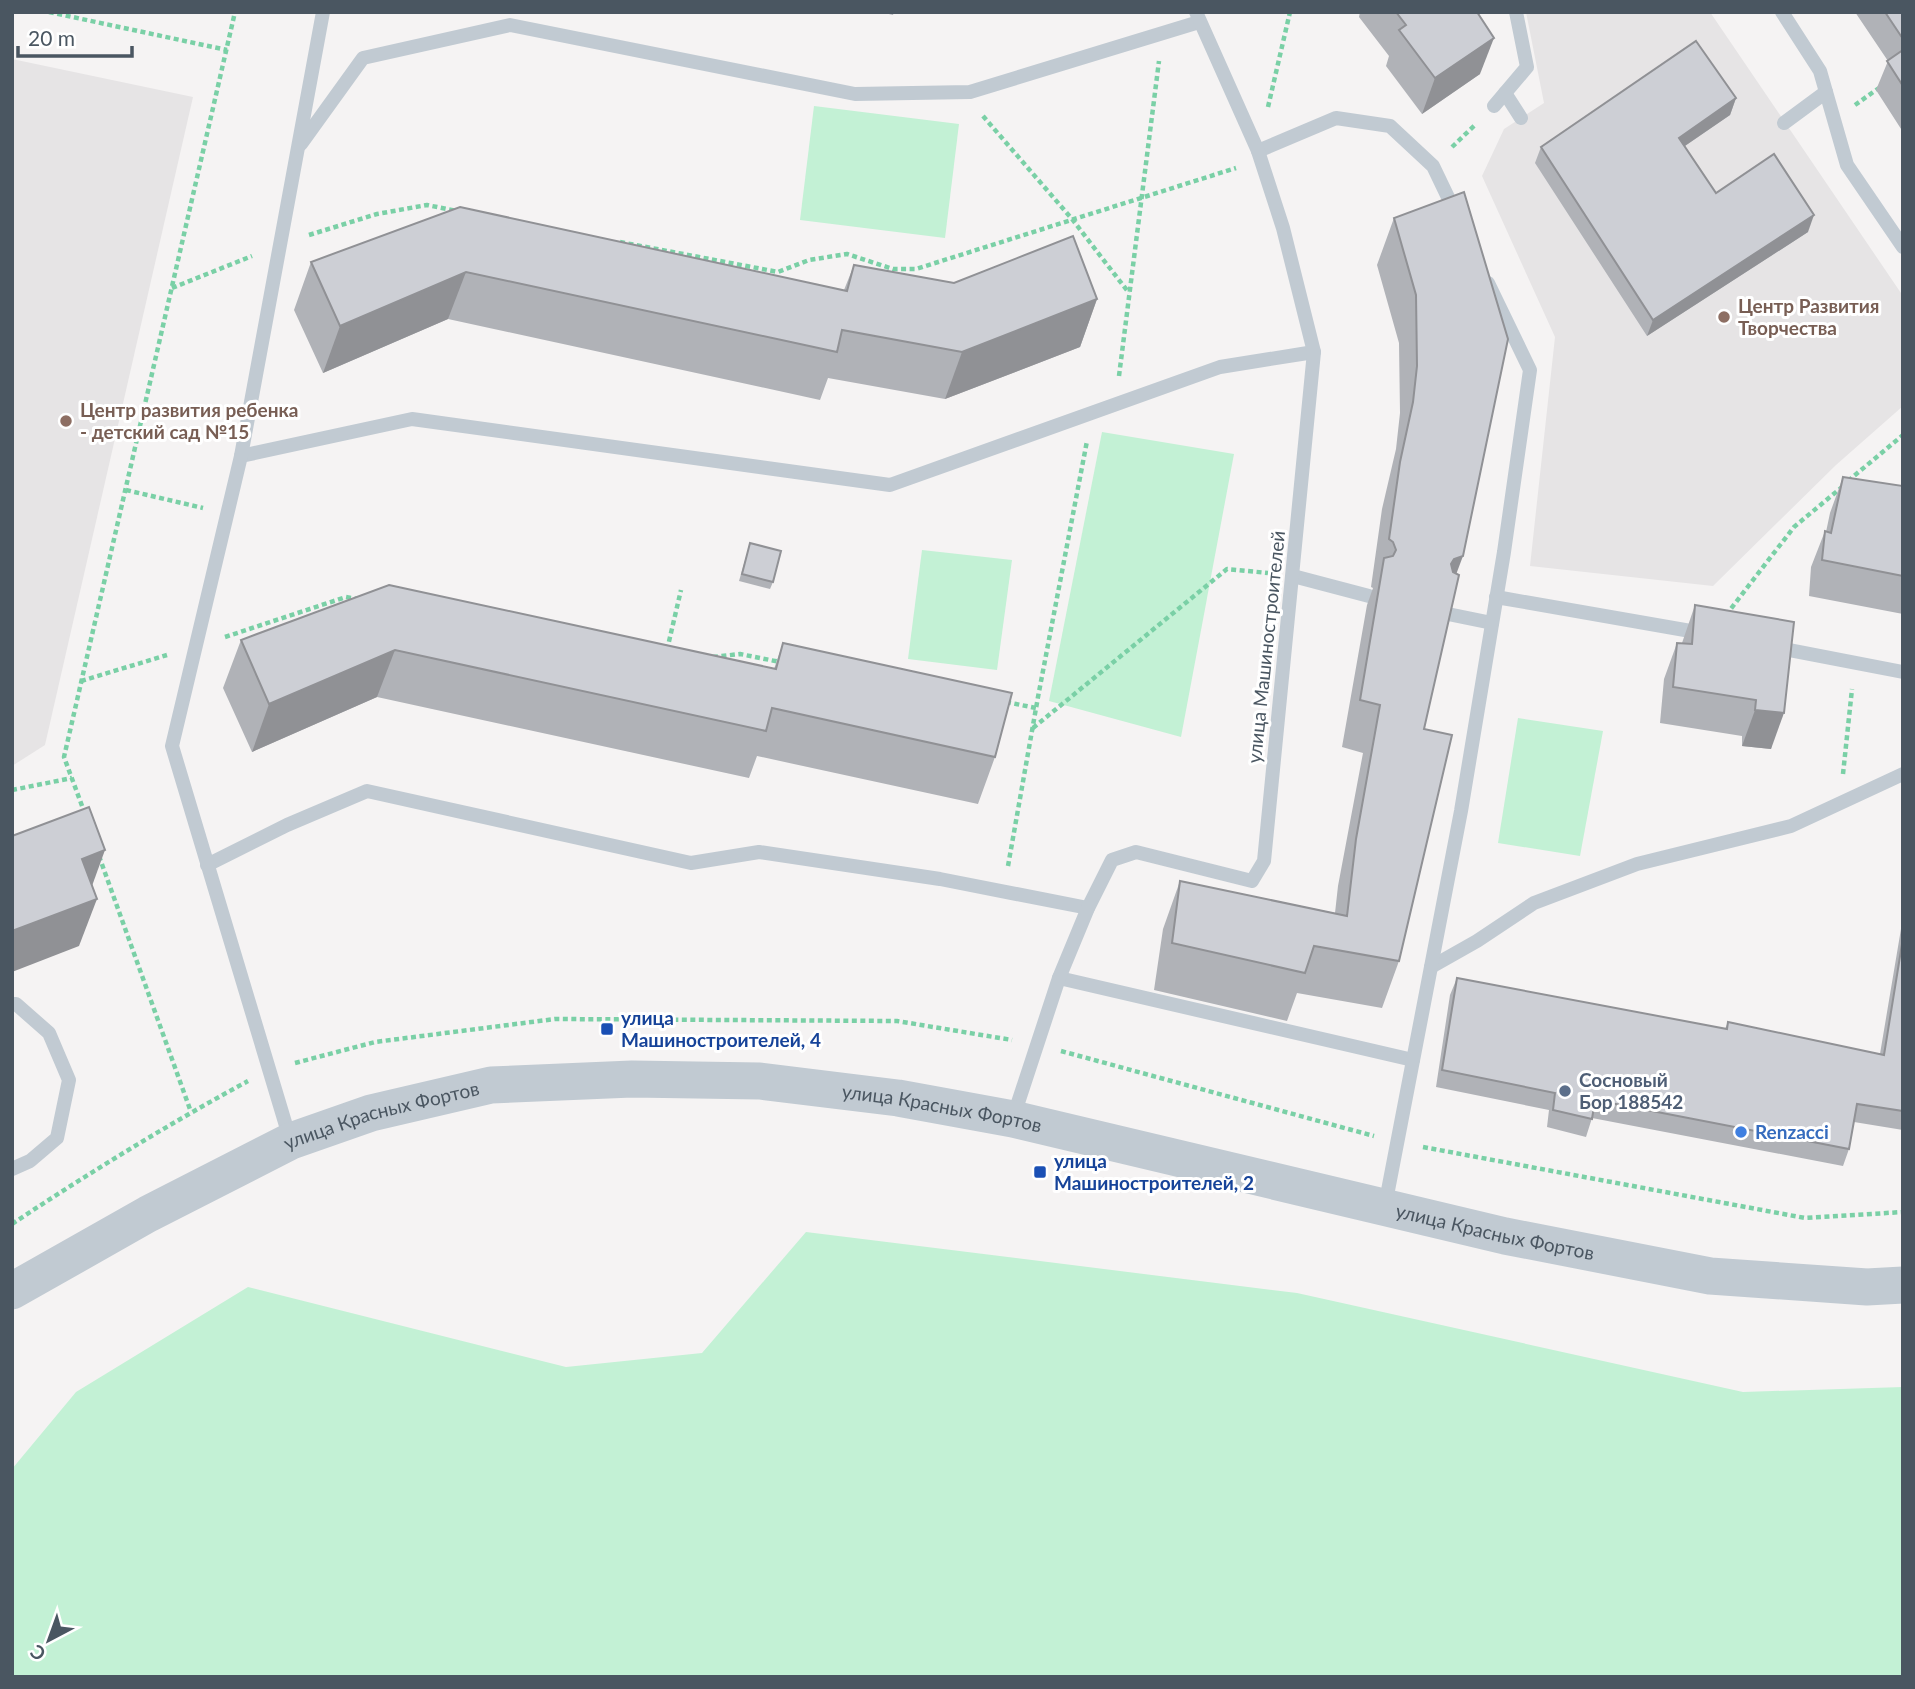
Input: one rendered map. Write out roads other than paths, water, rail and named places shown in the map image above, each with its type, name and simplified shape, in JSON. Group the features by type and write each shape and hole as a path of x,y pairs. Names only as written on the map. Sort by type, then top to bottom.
{"street":[{"name":"улица Красных Фортов","path":"12,1291 148,1214 291,1141 370,1113 491,1085 632,1079 760,1081 898,1098 1013,1119 1505,1236 1710,1276 1867,1287 1903,1285"}],"lane":[{"path":"291,1141 172,746 241,456 323,12"},
{"path":"1494,106 1527,67 1516,12"},
{"path":"1782,12 1820,71 1847,165 1903,247"},
{"path":"299,148 363,58 510,25 855,94 970,92 1198,17"},
{"name":"улица Машиностроителей","path":"1013,1119 1059,978 1088,908 1112,860 1136,852 1252,881 1264,861 1314,352 1283,228 1260,155 1198,17"},
{"path":"1784,123 1826,92"},
{"path":"1505,93 1521,118"},
{"path":"1260,155 1336,118 1390,126 1433,166 1461,226"},
{"path":"1385,1209 1461,811 1530,370 1484,274"},
{"path":"241,456 412,419 890,485 1220,367 1314,352"},
{"path":"1293,576 1369,596"},
{"path":"1496,597 1710,635"},
{"path":"1443,613 1492,623"},
{"path":"1763,645 1903,672"},
{"path":"1431,967 1534,904 1637,864 1791,826 1903,774"},
{"path":"207,865 286,825 367,791 691,863 760,852 940,879 1088,908"},
{"path":"1059,978 1413,1060"},
{"path":"12,1004 16,1004 50,1033 69,1080 57,1138 30,1161 12,1169"}],"place":[{"name":"Центр Развития Творчества","path":"1724,317"},
{"name":"Центр развития ребенка - детский сад №15","path":"66,421"},
{"name":"улица Машиностроителей, 4","path":"607,1029"},
{"name":"Сосновый Бор 188542","path":"1565,1091"},
{"name":"Renzacci","path":"1741,1132"},
{"name":"улица Машиностроителей, 2","path":"1040,1172"}]}
